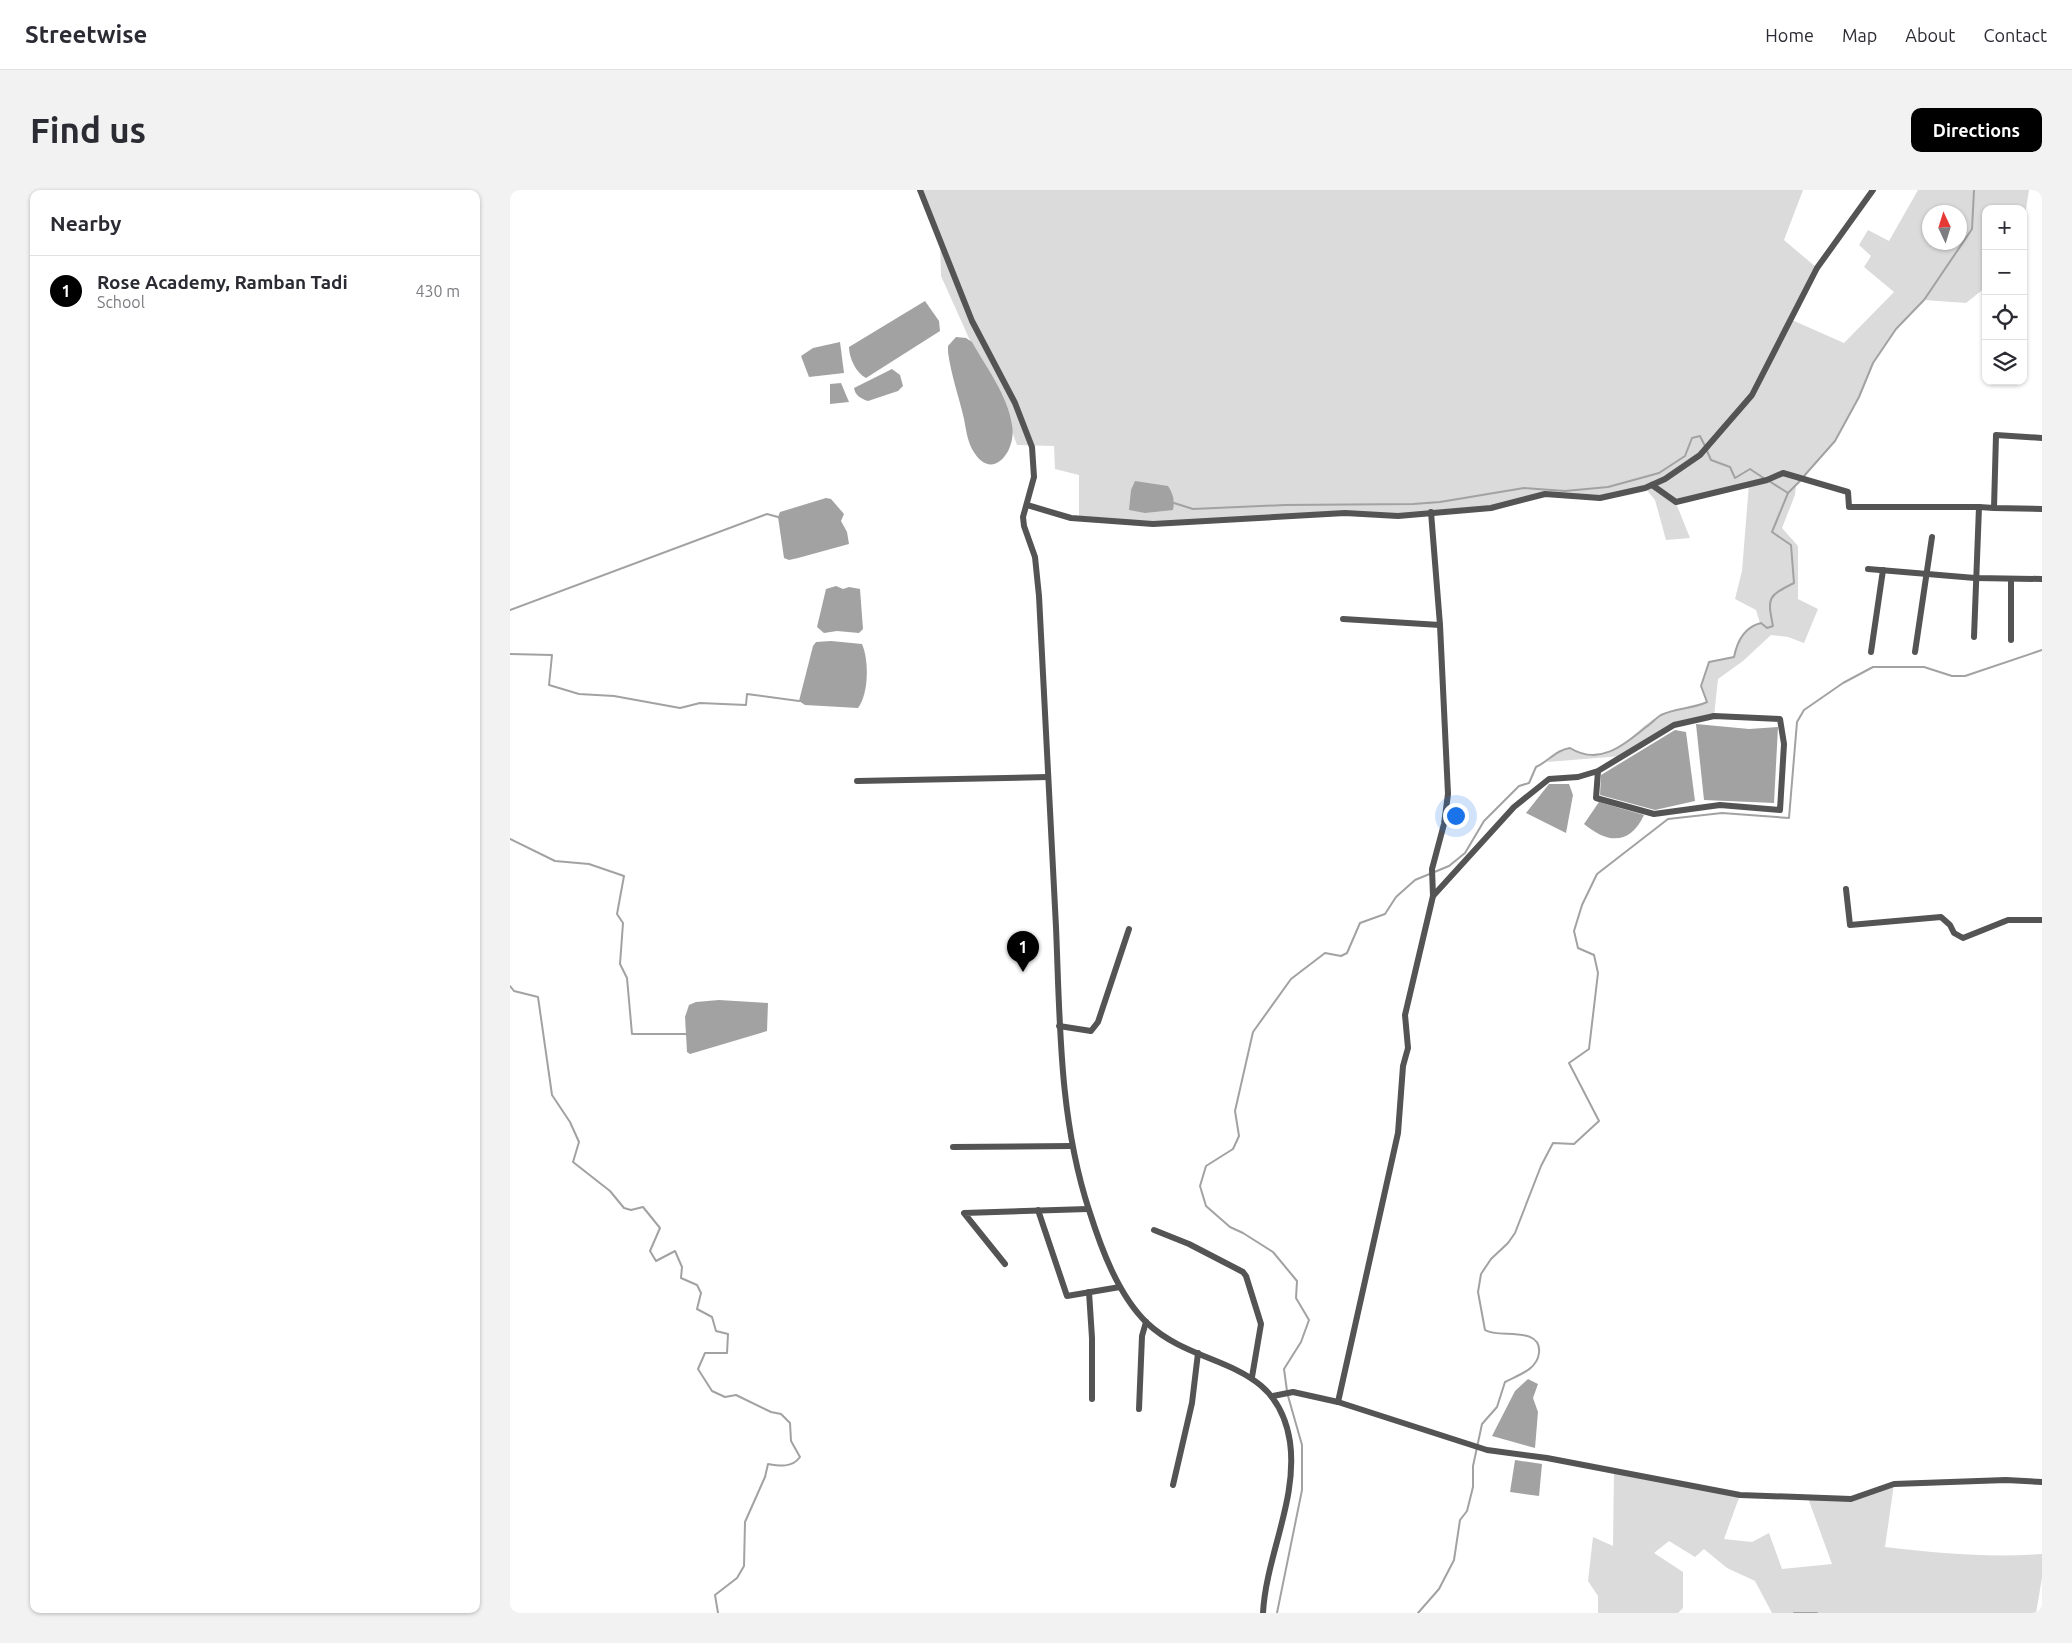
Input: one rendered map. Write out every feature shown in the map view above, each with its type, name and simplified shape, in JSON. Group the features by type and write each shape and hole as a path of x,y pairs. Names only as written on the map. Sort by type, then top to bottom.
{"street":[{"path":"920,190 972,321 1015,402 1028,435 1035,466 1023,517 1035,557 1039,596 1059,1026 1072,1146 1088,1209 1120,1287 1146,1322 1168,1340 1252,1377 1274,1396 1287,1428 1290,1445 1290,1474 1286,1510 1267,1580 1263,1613"},
{"path":"1027,505 1071,518 1154,524 1345,513 1398,516 1491,508 1545,494 1600,498 1624,494 1652,485 1665,479 1700,455 1752,395 1817,268 1873,190"},
{"path":"1994,508 1996,435 2042,438"},
{"path":"1652,485 1676,502 1767,480 1783,473 1848,492 1850,507 2042,509"},
{"path":"1974,637 1979,507"},
{"path":"1338,1402 1398,1133 1403,1066 1408,1048 1405,1015 1433,896 1432,869 1444,824 1448,794 1440,625 1431,512"},
{"path":"1915,652 1932,537"},
{"path":"1868,569 1975,578 2042,579"},
{"path":"1871,652 1883,570"},
{"path":"2012,579 2012,640"},
{"path":"1343,619 1440,625"},
{"path":"1433,896 1514,807 1549,779 1578,777 1598,771 1674,725 1714,716 1780,720 1784,744 1780,810 1720,805 1654,814 1596,798 1598,771"},
{"path":"857,781 1048,777"},
{"path":"1846,889 1850,924 1941,917 1950,925 1954,933 1963,938 2008,920 2042,920"},
{"path":"1059,1026 1091,1031 1098,1022 1129,929"},
{"path":"953,1147 1072,1146"},
{"path":"1005,1264 964,1212 1088,1209"},
{"path":"1038,1210 1067,1296 1120,1287"},
{"path":"1154,1230 1189,1244 1243,1272 1246,1276 1261,1324 1252,1377"},
{"path":"1089,1292 1092,1338 1092,1399"},
{"path":"1139,1409 1142,1336 1146,1322"},
{"path":"1173,1485 1192,1403 1198,1353"},
{"path":"1274,1396 1293,1392 1338,1402 1463,1444 1487,1450 1547,1458 1740,1495 1851,1499 1894,1484 2006,1480 2042,1482"}],"shaded area":[{"path":"920,190 1803,190 1784,240 1817,268 1792,320 1844,343 1894,292 1864,267 1871,256 1859,245 1868,230 1889,241 1918,190 2029,190 2027,205 1982,205 1982,290 1966,303 1924,300 1896,329 1873,363 1859,397 1835,441 1796,485 1795,495 1782,528 1798,546 1798,599 1818,609 1804,643 1788,637 1771,635 1743,661 1718,679 1714,716 1674,725 1622,756 1547,762 1559,750 1570,748 1585,755 1598,756 1609,753 1620,747 1661,715 1707,702 1701,686 1709,662 1734,657 1742,636 1754,625 1760,623 1756,610 1735,599 1742,571 1749,484 1676,503 1690,538 1666,540 1655,500 1645,488 1600,498 1545,494 1491,508 1398,516 1345,513 1192,522 1079,519 1079,475 1055,469 1054,446 1017,445 998,394 972,345 941,276 940,240"},
{"path":"925,301 939,321 940,331 866,378 862,376 854,365 849,347"},
{"path":"956,337 966,338 972,342 996,382 1010,414 1012,425 1011,445 1007,454 994,464 987,464 979,459 969,442 948,352 948,346"},
{"path":"840,342 844,373 809,377 801,356 813,348"},
{"path":"892,369 900,375 903,386 898,391 868,401 857,395 854,388"},
{"path":"841,383 849,402 830,404 830,384"},
{"path":"1135,481 1168,486 1173,497 1173,510 1145,513 1129,510 1131,490"},
{"path":"826,498 831,499 844,514 841,521 847,532 849,544 789,560 784,558 778,517 780,512"},
{"path":"836,586 843,589 849,587 860,589 863,629 859,633 837,631 824,633 817,627 826,589"},
{"path":"831,641 862,644 866,659 867,676 862,702 858,708 805,705 799,701 813,646 816,642"},
{"path":"1696,724 1749,729 1778,727 1774,803 1704,800"},
{"path":"1675,730 1686,732 1695,801 1655,810 1600,795 1601,775"},
{"path":"1549,784 1569,784 1573,795 1566,833 1526,813"},
{"path":"1599,802 1644,815 1632,832 1618,838 1610,838 1593,831 1584,824"},
{"path":"719,1000 768,1003 767,1031 690,1054 687,1052 685,1017 689,1005 696,1002"},
{"path":"1528,1379 1538,1384 1533,1398 1538,1412 1535,1448 1492,1436 1515,1391"},
{"path":"1515,1460 1542,1464 1539,1496 1510,1492"},
{"path":"1614,1471 1740,1495 1724,1539 1752,1542 1769,1533 1782,1569 1832,1564 1808,1498 1851,1499 1894,1484 1885,1547 1983,1555 2042,1554 2042,1578 2036,1613 1772,1613 1755,1581 1727,1568 1704,1549 1695,1557 1669,1541 1654,1553 1683,1572 1683,1608 1678,1613 1598,1613 1598,1596 1588,1581 1593,1537 1613,1546"}],"waterway":[{"path":"1804,476 1835,441 1859,397 1873,363 1896,329 1924,300 1972,229 1974,190"},
{"path":"1174,503 1193,509 1285,505 1413,504 1440,502 1524,488 1565,491 1608,487 1659,473 1685,456 1692,438 1700,436 1705,446"},
{"path":"1707,451 1711,460 1730,467 1735,478 1750,469 1765,479"},
{"path":"1769,481 1788,493 1801,480"},
{"path":"1287,1391 1284,1369 1301,1342 1309,1320 1296,1298 1297,1281 1273,1252 1230,1227 1206,1206 1200,1186 1206,1166 1233,1149 1239,1136 1235,1111 1253,1032 1291,979 1325,953 1341,956 1347,953 1360,923 1385,914 1396,897 1415,880 1449,866 1465,853 1484,821 1519,786 1529,783 1536,767 1565,749 1570,748 1591,755 1610,751 1628,741 1661,715 1707,702 1701,686 1709,662 1734,657 1742,636 1755,625 1761,623 1767,628 1773,626 1770,609 1772,598 1779,591 1794,583 1791,545 1772,532 1788,493"},
{"path":"510,610 767,514 778,517"},
{"path":"1418,1613 1439,1589 1454,1560 1460,1520 1467,1511 1473,1487 1473,1466 1482,1424 1497,1407 1505,1382 1531,1368 1535,1364 1539,1353 1538,1344 1534,1339 1527,1336 1485,1330 1478,1292 1481,1274 1491,1259 1508,1243 1515,1233 1541,1166 1553,1143 1574,1144 1599,1121 1569,1063 1589,1049 1598,973 1594,955 1578,948 1574,931 1582,905 1597,874 1668,819 1722,813 1789,818 1797,722 1804,710 1843,683 1873,667 1924,667 1952,676 1965,676 2042,650"},
{"path":"510,654 552,655 549,685 579,694 614,696 680,708 700,703 746,705 747,694 799,701"},
{"path":"510,839 555,861 589,864 624,876 617,914 623,923 620,964 627,978 632,1034 686,1034"},
{"path":"510,986 514,991 538,997 552,1095 570,1122 579,1142 573,1162 610,1191 624,1208 631,1210 643,1207 660,1228 650,1251 656,1261 675,1251 682,1267 681,1278 697,1285 701,1293 697,1309 712,1317 716,1331 728,1334 727,1353 705,1353 698,1369 712,1391 725,1397 736,1395 771,1412 781,1414 790,1423 791,1441 800,1457 790,1465 768,1464 765,1477 745,1522 744,1566 737,1578 715,1595 718,1613"},
{"path":"1277,1613 1302,1490 1302,1445 1288,1396"},
{"path":"1794,1613 1817,1613"}],"place":[{"name":"Rose Academy, Ramban Tadi","path":"1023,972"}]}
